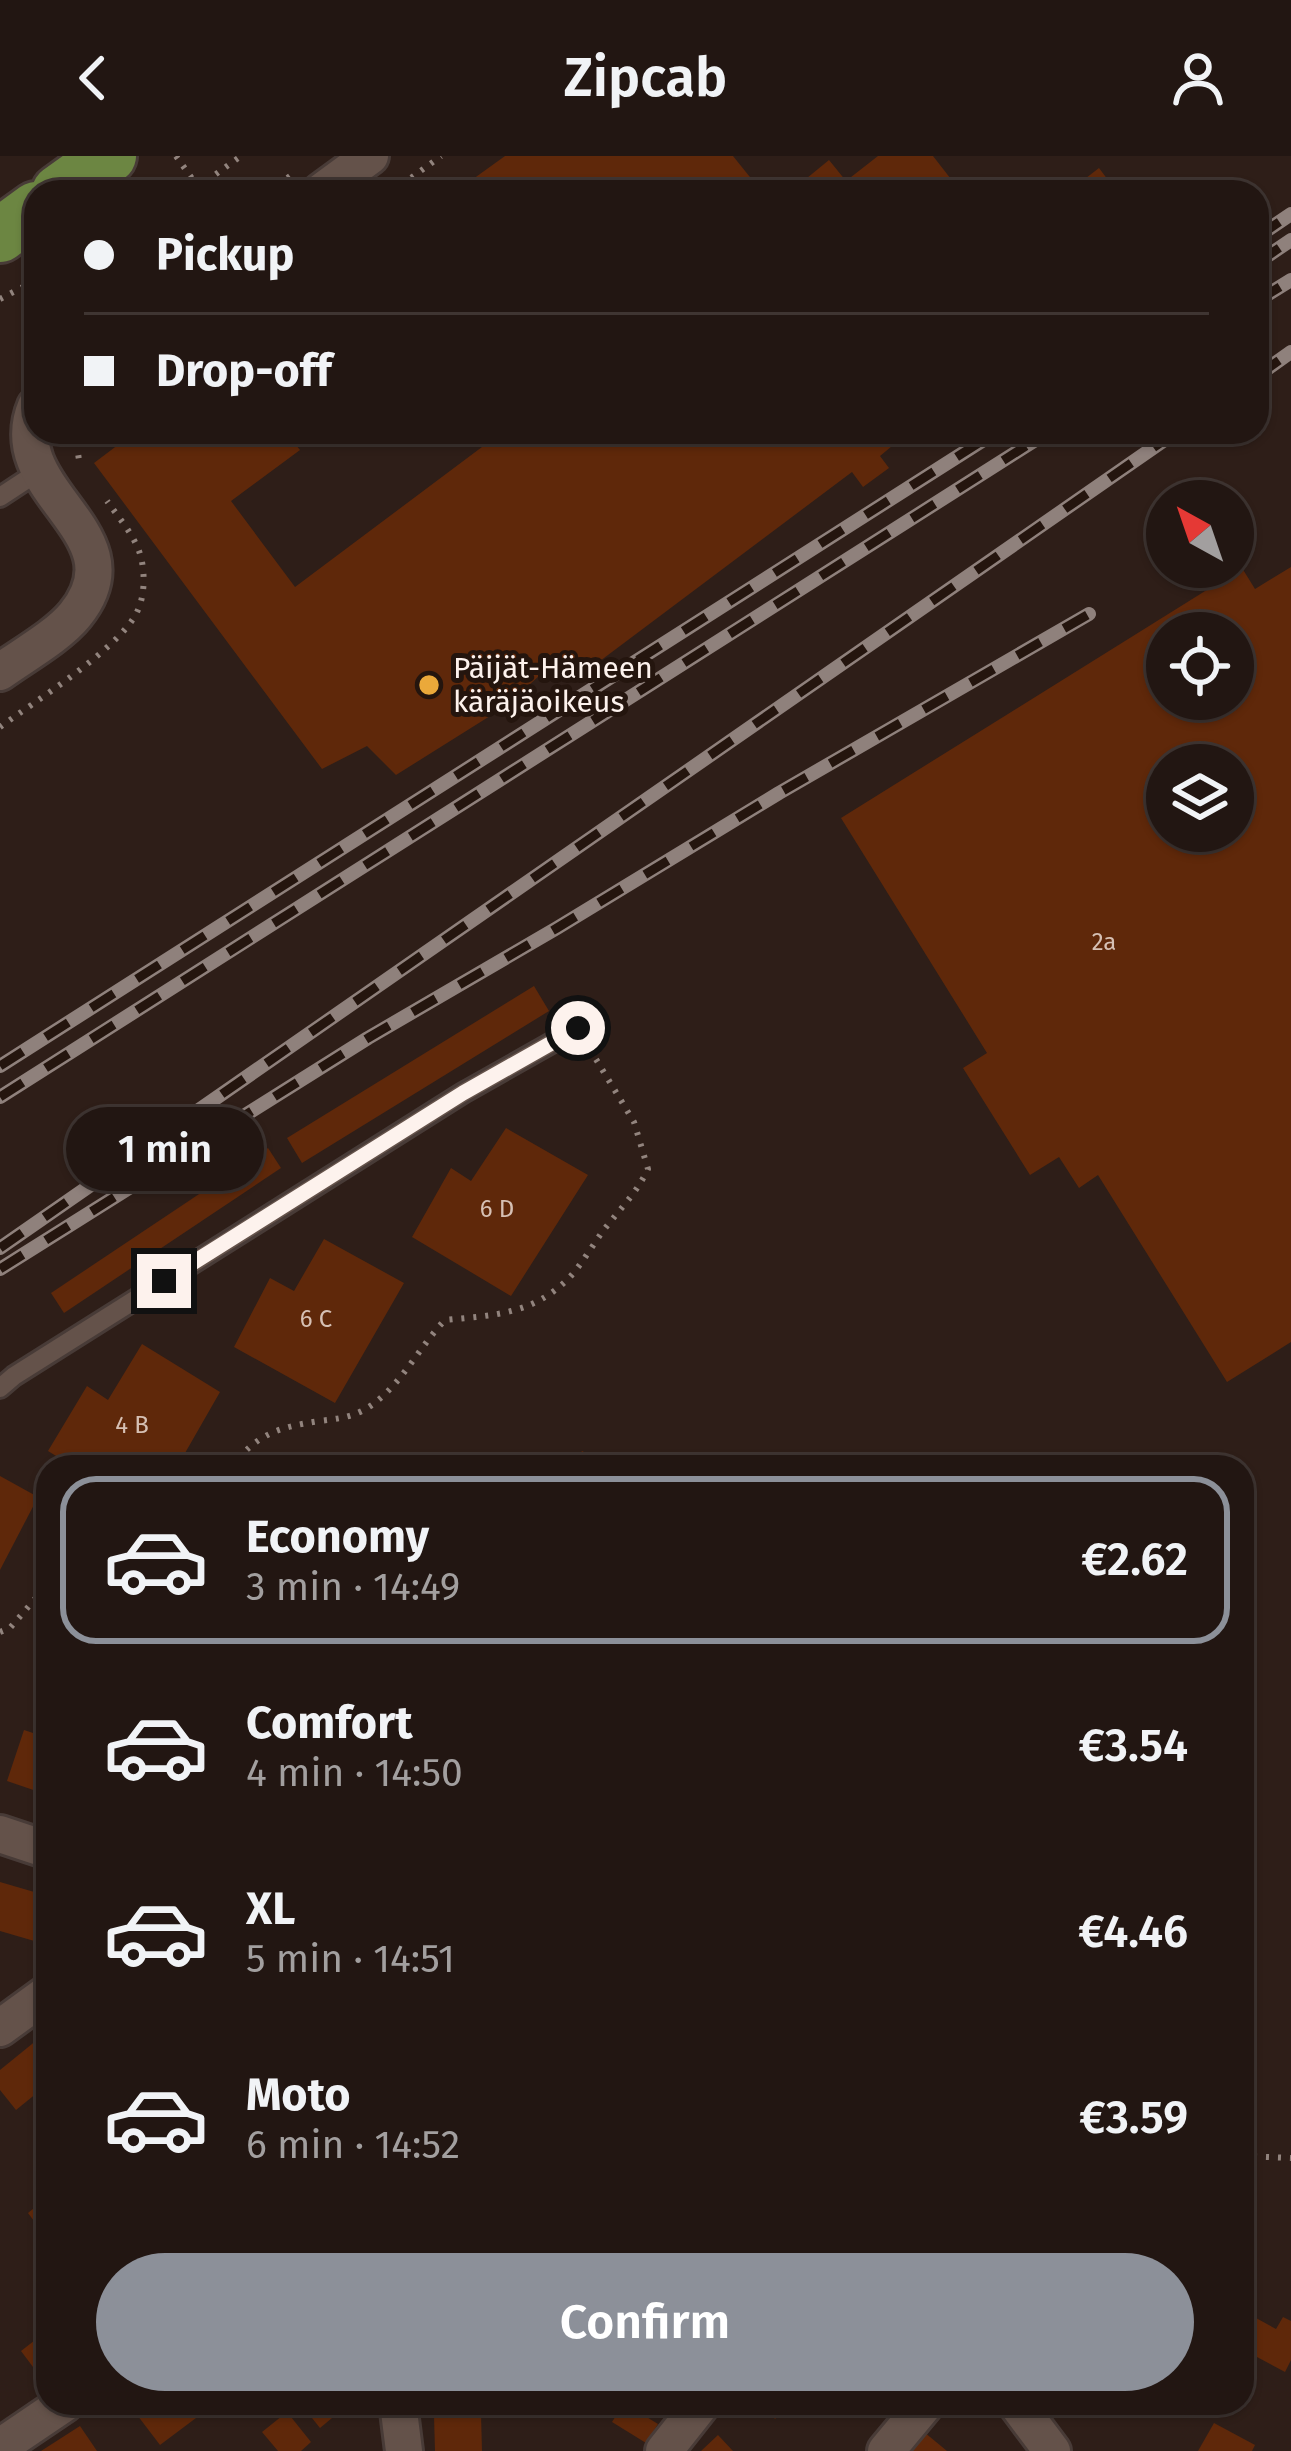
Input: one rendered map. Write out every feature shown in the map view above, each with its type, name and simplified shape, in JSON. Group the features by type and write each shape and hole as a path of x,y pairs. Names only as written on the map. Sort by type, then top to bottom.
{"main road":[{"path":"76,180 109,156"}],"street":[{"path":"337,180 370,156"},
{"path":"0,672 70,621 92,582 87,542 34,474 27,444"},
{"path":"0,1834 36,1846"},
{"path":"0,2028 36,2002"},
{"path":"0,2447 47,2415"},
{"path":"400,2415 404,2451"},
{"path":"664,2451 692,2415"},
{"path":"886,2451 916,2415"},
{"path":"1025,2415 1052,2451"}],"lane":[{"path":"0,496 34,474"},
{"path":"0,1388 463,1093 578,1028"}],"path":[{"path":"207,180 241,156"},
{"path":"408,180 441,156"},
{"path":"241,1455 253,1442 275,1431 346,1418 366,1409 393,1388 445,1320 521,1310 571,1276 637,1192 648,1169 634,1122 578,1028"},
{"path":"0,1632 10,1628 36,1598"},
{"path":"1254,2156 1291,2158"}],"building":[{"path":"505,156 733,156 752,180 472,180"},
{"path":"878,156 933,156 952,180 847,180"},
{"path":"829,160 845,180 805,180"},
{"path":"1099,168 1108,180 1084,180"},
{"path":"119,444 295,444 300,450 231,501 295,587 486,444 894,444 880,456 889,468 863,487 852,472 576,679 551,665 506,706 396,775 367,746 322,769 94,463"},
{"path":"1291,567 1291,1342 1227,1382 1098,1175 1079,1188 1059,1157 1030,1175 963,1068 987,1053 841,818 1146,628 1146,720 1254,720 1254,612 1171,612 1210,588 1254,587"},
{"path":"534,986 549,1011 302,1163 287,1138"},
{"path":"506,1128 588,1175 511,1296 412,1237 451,1168 471,1181"},
{"path":"268,1148 281,1168 64,1313 51,1293"},
{"path":"324,1239 404,1283 335,1403 234,1347 270,1278 294,1291"},
{"path":"142,1344 220,1392 184,1455 54,1455 48,1451 87,1386 108,1400"},
{"path":"0,1476 36,1496 36,1501 0,1570"},
{"path":"24,1730 36,1734 36,1791 7,1781"},
{"path":"0,1882 36,1892 36,1942 0,1931"},
{"path":"36,2041 36,2094 16,2110 0,2090 0,2070"},
{"path":"1283,2317 1291,2321 1291,2360 1285,2372 1254,2355 1256,2318 1276,2329"},
{"path":"36,2339 36,2371 21,2351"},
{"path":"137,2415 200,2415 160,2445"},
{"path":"289,2415 311,2442 301,2451 278,2451 262,2432"},
{"path":"310,2415 336,2415 320,2428"},
{"path":"481,2415 482,2451 435,2451 434,2416"},
{"path":"616,2415 643,2415 658,2424 646,2443 612,2422"},
{"path":"1214,2423 1255,2445 1252,2451 1198,2451"},
{"path":"80,2426 97,2451 41,2451"},
{"path":"924,2432 947,2451 913,2451 910,2448"},
{"path":"718,2435 733,2451 701,2451"}],"railway":[{"path":"1269,229 1291,214"},
{"path":"1269,255 1291,240"},
{"path":"1269,294 1291,280"},
{"path":"1269,368 1291,352"},
{"path":"0,1066 977,444"},
{"path":"0,1097 1029,444"},
{"path":"0,1248 1159,444"},
{"path":"0,1269 368,1038 1089,614"}],"place":[{"name":"Päijät-Hämeen käräjäoikeus","path":"429,685"}],"route":[{"path":"164,1281 463,1093 578,1028"}]}
